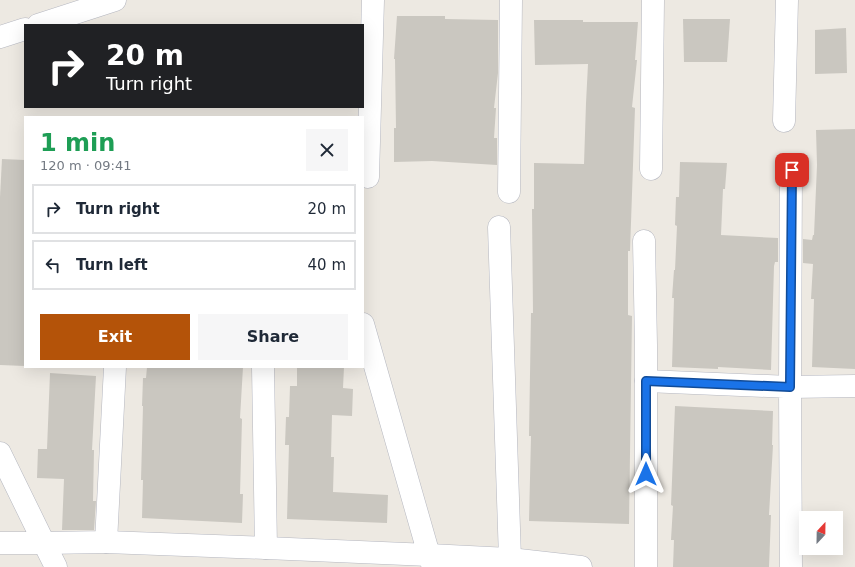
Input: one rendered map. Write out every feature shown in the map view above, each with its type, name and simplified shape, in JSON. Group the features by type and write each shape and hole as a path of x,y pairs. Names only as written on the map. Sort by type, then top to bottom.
{"street":[{"path":"41,24 115,0"},
{"path":"368,177 374,0"},
{"path":"509,192 511,0"},
{"path":"651,169 653,0"},
{"path":"784,121 787,0"},
{"path":"0,37 24,29"},
{"path":"791,567 790,387 792,170"},
{"path":"499,227 510,559"},
{"path":"644,241 646,567"},
{"path":"364,327 431,561"},
{"path":"106,542 115,368"},
{"path":"263,368 266,548"},
{"path":"646,381 790,387 855,386"},
{"path":"0,453 56,567"},
{"path":"0,543 106,542 266,548 431,561 510,559 581,567"}],"building":[{"path":"397,16 445,16 445,19 498,20 498,73 494,108 496,108 494,138 497,138 497,165 432,161 394,162 394,128 396,128 394,59"},
{"path":"683,19 730,19 727,62 684,62"},
{"path":"534,20 638,22 635,60 637,60 632,107 635,108 630,251 628,251 628,315 632,316 629,524 529,521 531,313 533,313 532,209 534,209 534,163 584,164 588,64 535,65"},
{"path":"846,28 847,73 815,74 815,30"},
{"path":"855,129 855,369 812,367 814,299 811,299 813,264 803,263 803,239 812,240 814,235 817,165 816,130"},
{"path":"2,159 24,160 24,366 0,365 0,197"},
{"path":"680,162 727,163 725,189 723,189 721,235 778,238 778,262 775,262 774,266 771,370 718,367 718,369 672,367 674,298 672,298 677,226 675,225 676,197 679,197"},
{"path":"147,368 243,368 240,418 242,419 240,494 243,494 242,523 142,518 142,406 143,378 146,378"},
{"path":"297,368 344,368 343,388 353,389 352,416 332,415 331,457 334,457 333,492 388,495 387,523 287,519 289,445 285,445 286,417 289,417 290,386 297,386"},
{"path":"50,373 96,376 92,450 94,450 93,501 96,501 94,530 62,530 64,479 37,478 38,449 47,449"},
{"path":"675,406 773,411 773,445 769,515 771,515 769,567 673,567 674,540 671,540 673,506 671,505"}],"route":[{"path":"646,474 646,381 790,387 792,170"}]}
